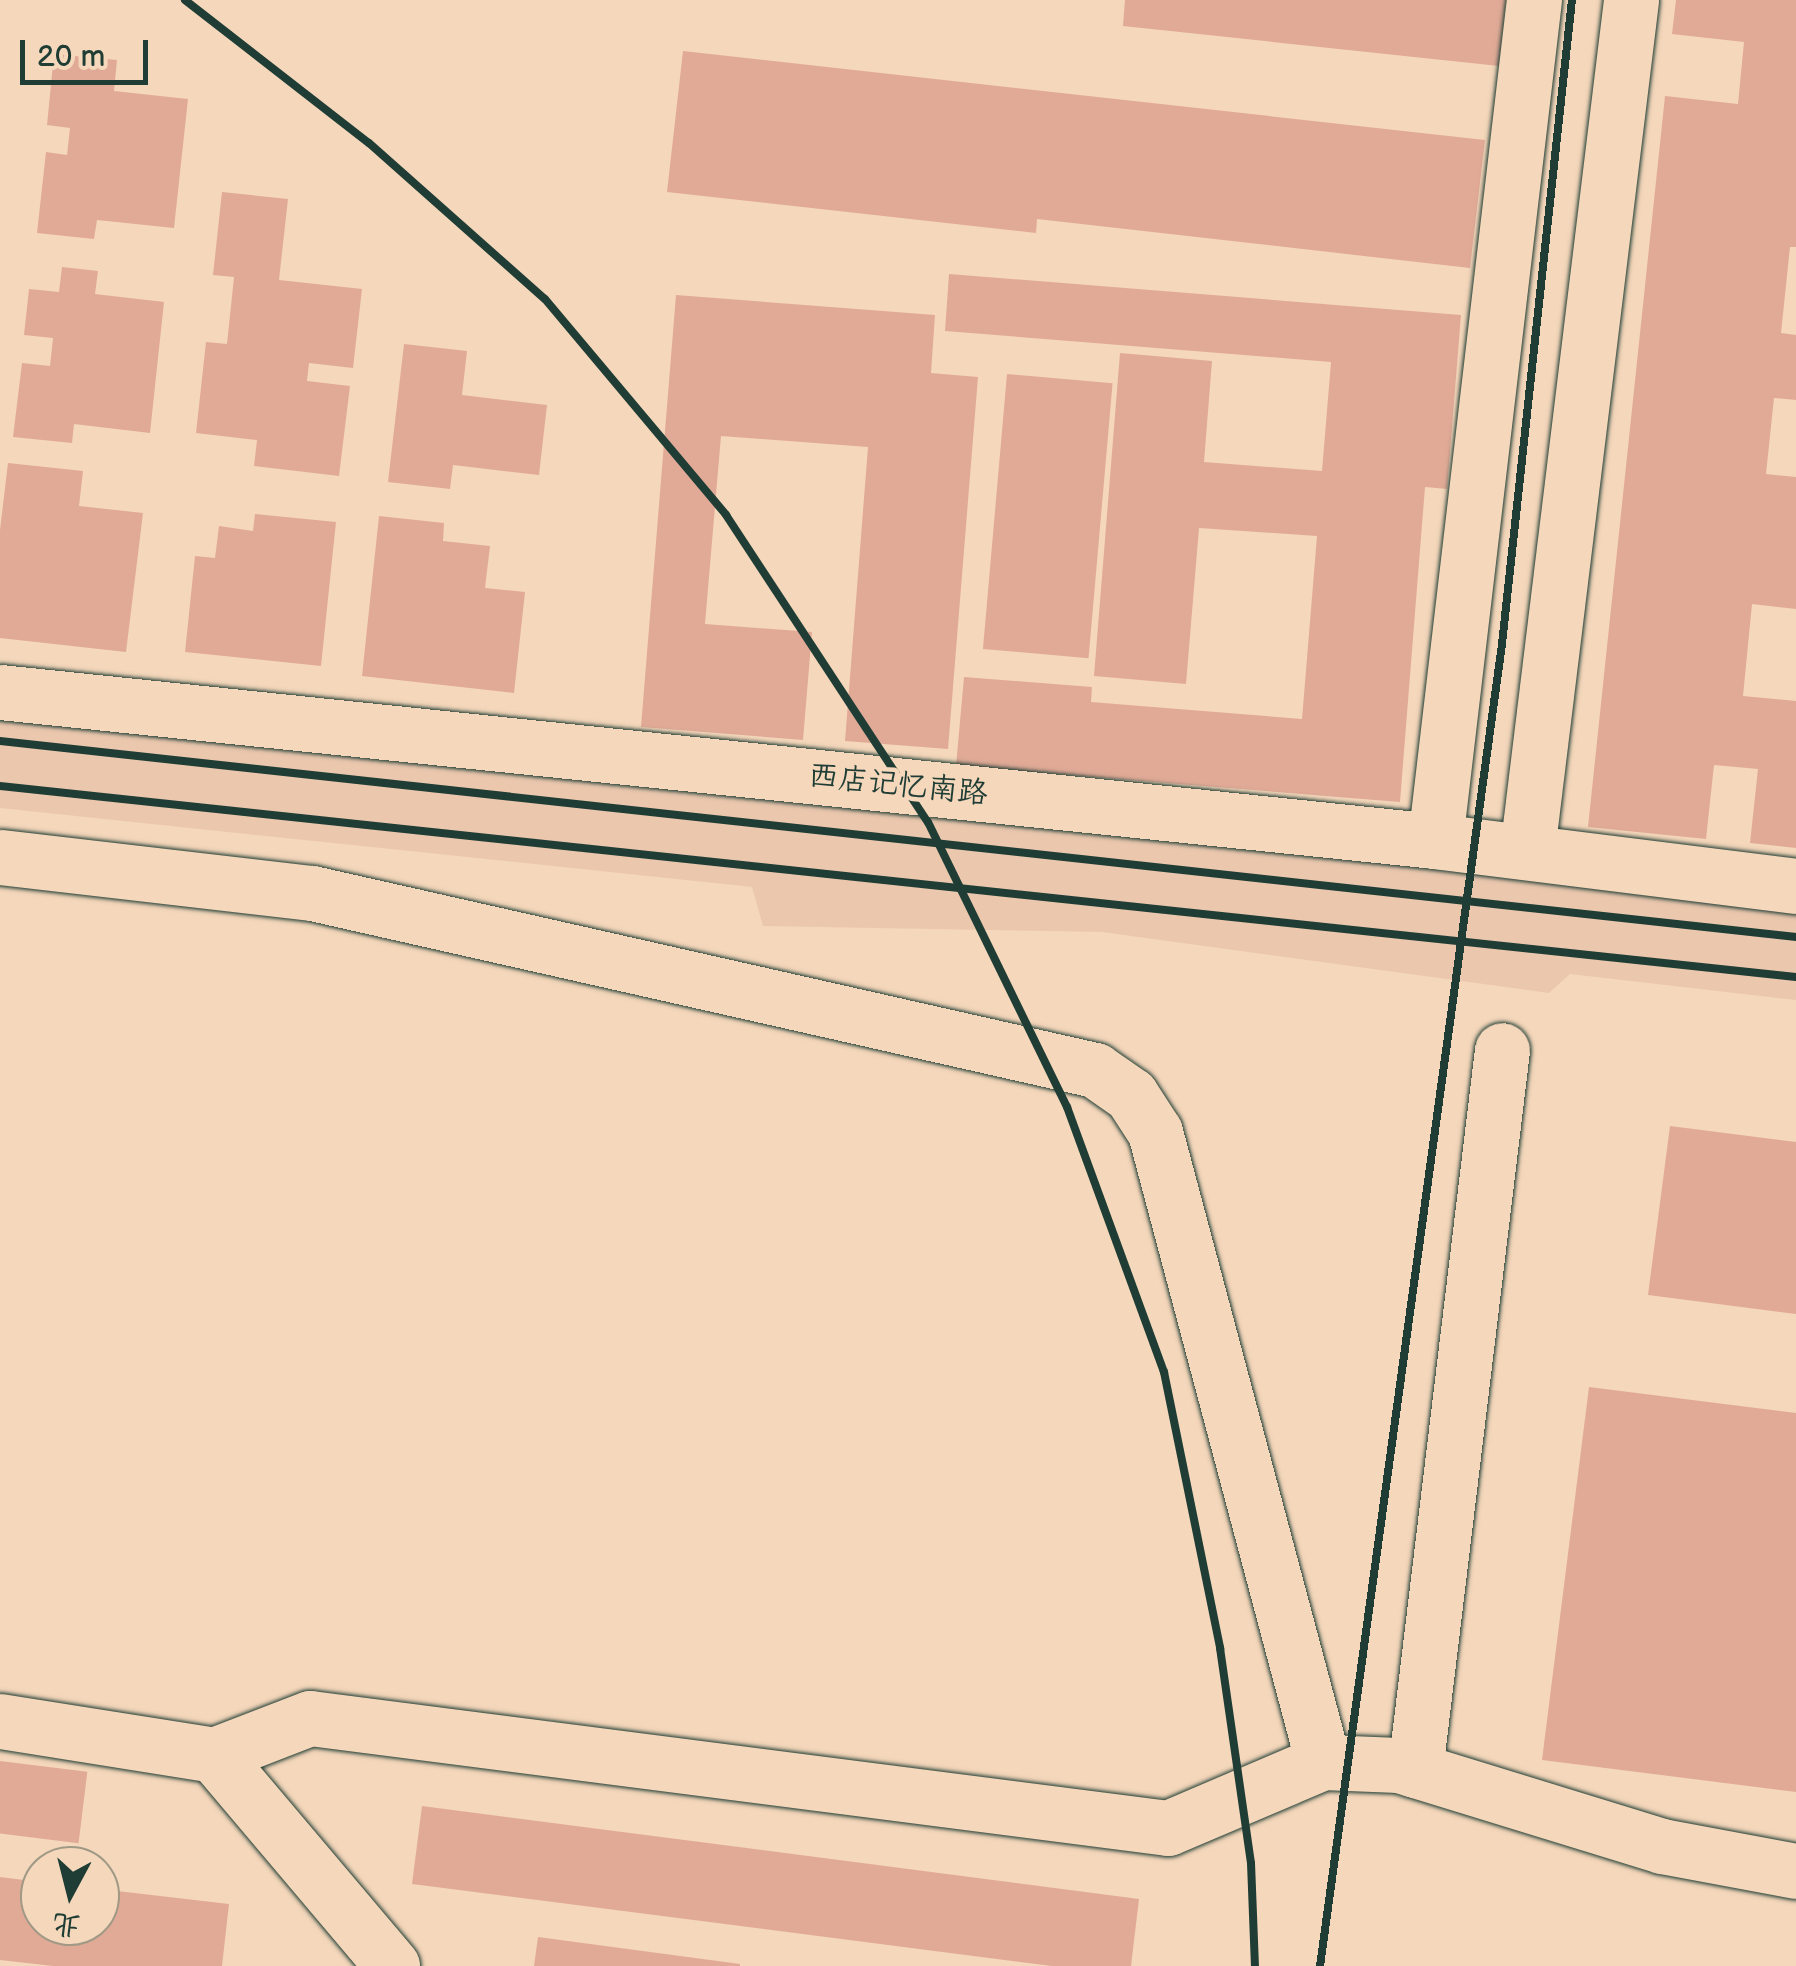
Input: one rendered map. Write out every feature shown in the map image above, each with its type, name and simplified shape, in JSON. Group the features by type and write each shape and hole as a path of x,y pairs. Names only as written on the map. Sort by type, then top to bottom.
{"street":[{"path":"1434,841 1534,0"},
{"path":"1527,851 1631,0"},
{"name":"西店记忆南路","path":"0,692 1527,851 1796,886"},
{"path":"0,857 312,894 1095,1070 1130,1094 1156,1132 1323,1762"},
{"path":"1416,1770 1502,1050"},
{"path":"0,1721 214,1755 310,1718 1168,1828 1323,1762 1399,1765 1662,1846 1796,1871"},
{"path":"214,1755 392,1966"}],"shaded area":[{"path":"0,710 1796,906 1796,1000 1570,974 1549,993 1102,932 763,926 752,887 0,808"}],"building":[{"path":"1125,0 1506,0 1499,66 1123,26"},
{"path":"1676,0 1796,0 1796,247 1790,247 1781,333 1796,335 1796,400 1774,398 1766,474 1796,477 1796,609 1752,604 1743,696 1796,701 1796,848 1750,843 1758,769 1714,765 1706,839 1588,827 1665,96 1738,104 1744,42 1672,34"},
{"path":"683,51 1485,140 1470,268 1037,219 1036,233 667,192"},
{"path":"54,54 117,60 114,91 188,99 174,228 97,220 94,239 37,233 46,152 67,155 70,128 47,125"},
{"path":"222,192 288,199 279,280 362,289 353,368 309,363 307,381 350,386 339,476 254,466 257,440 196,433 206,342 227,344 234,277 213,275"},
{"path":"62,267 98,271 95,294 164,302 150,433 74,424 72,443 13,437 22,363 50,366 53,338 24,335 29,289 59,292"},
{"path":"949,274 1461,315 1447,489 1425,487 1400,802 956,766 964,677 1092,687 1091,702 1302,719 1317,536 1199,528 1186,684 1094,676 1120,353 1212,361 1204,462 1322,471 1331,362 945,331"},
{"path":"676,295 935,315 931,373 978,377 948,749 845,741 868,447 721,436 705,624 812,632 803,740 641,727"},
{"path":"404,344 467,351 462,395 547,405 539,475 453,465 450,489 388,482"},
{"path":"1007,374 1113,383 1089,658 983,649"},
{"path":"8,463 83,471 79,506 143,513 126,652 0,638 0,530"},
{"path":"255,514 336,522 321,666 185,652 195,556 215,558 219,526 253,531"},
{"path":"379,516 444,523 443,541 490,546 485,588 525,592 514,693 362,676"},
{"path":"1670,1126 1796,1142 1796,1314 1648,1295"},
{"path":"1589,1387 1796,1413 1796,1792 1542,1760"},
{"path":"0,1761 87,1772 79,1843 0,1834"},
{"path":"422,1806 1139,1899 1131,1966 1052,1966 412,1884"},
{"path":"0,1877 20,1880 20,1946 120,1946 120,1891 229,1904 222,1966 53,1966 0,1960"},
{"path":"538,1937 740,1964 740,1966 534,1966"}],"railway":[{"path":"185,0 369,143 545,299 726,515 928,822 1067,1107 1164,1372 1220,1648 1251,1863 1255,1966"},
{"path":"1320,1966 1502,644 1572,0"},
{"path":"0,741 1796,937"},
{"path":"0,786 1796,977"}]}
